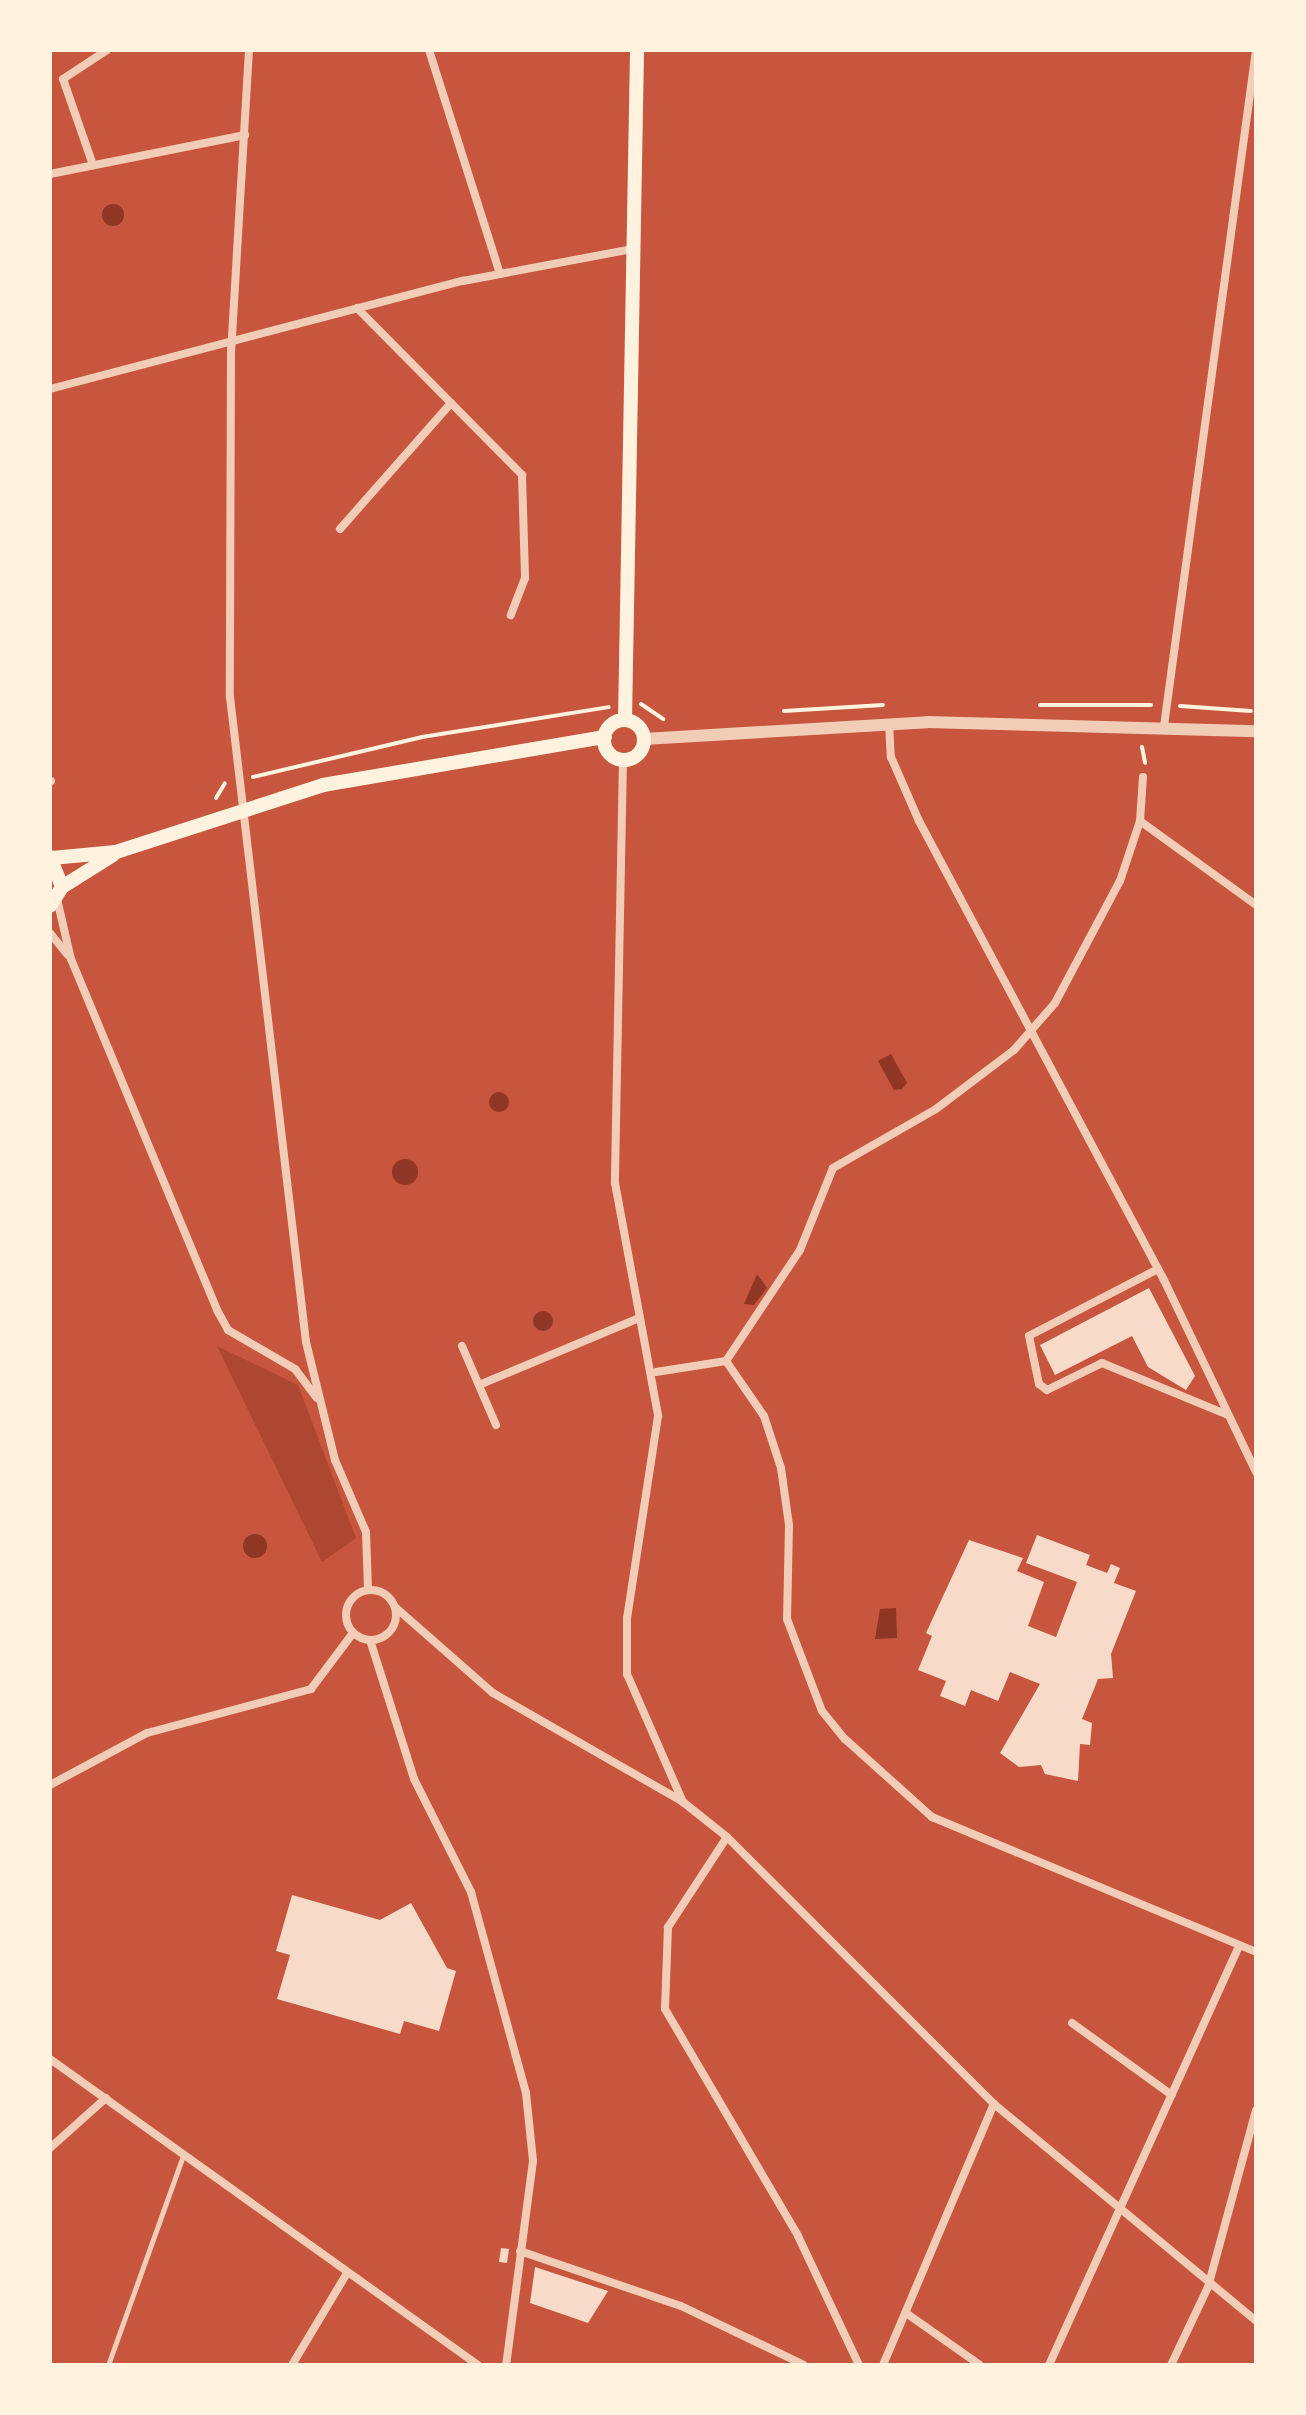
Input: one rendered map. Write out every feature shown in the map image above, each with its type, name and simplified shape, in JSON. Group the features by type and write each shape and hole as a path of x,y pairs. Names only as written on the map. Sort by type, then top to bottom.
{"main road":[{"path":"605,737 611,755 623,759 636,756 644,739 625,720 637,50"},
{"path":"116,852 56,897 51,858 116,852 241,810 413,766 605,737 625,720"}],"street":[{"path":"93,165 63,79 107,50"},
{"path":"249,50 234,338 230,697 306,1342 320,1402 366,1532 368,1590"},
{"path":"429,50 500,274"},
{"path":"1164,726 1254,104 1256,50"},
{"path":"50,174 245,135"},
{"path":"50,389 357,308 500,274 633,249"},
{"path":"357,308 522,475 525,578 511,615"},
{"path":"340,529 451,403"},
{"path":"889,723 891,757 919,821 1028,1033 1158,1269 1256,1472"},
{"path":"644,739 889,723 1164,726 1256,731"},
{"path":"623,759 615,1183 639,1318 656,1372 658,1416 627,1618 627,1674 683,1802"},
{"path":"656,1372 726,1361 800,1250 833,1168 936,1109 1028,1033 1096,931 1140,821 1143,777"},
{"path":"1140,821 1255,905"},
{"path":"56,897 71,959 228,1330 295,1369 320,1402"},
{"path":"50,933 71,959"},
{"path":"1158,1269 1029,1336 1039,1384 1047,1390 1102,1363 1229,1416"},
{"path":"479,1385 639,1318"},
{"path":"462,1346 496,1425"},
{"path":"726,1361 764,1416 781,1468 789,1525 787,1619 822,1711 845,1739 932,1817 1256,1952"},
{"path":"1249,1457 1256,1466"},
{"path":"368,1590 395,1607 493,1693 683,1802 727,1837 994,2104 1117,2213 1208,2287 1256,2321"},
{"path":"353,1633 346,1607 368,1590"},
{"path":"353,1633 370,1640 391,1630 395,1607"},
{"path":"50,1785 147,1733 311,1689 353,1633"},
{"path":"370,1640 414,1779 471,1892 526,2093 533,2161 506,2365"},
{"path":"727,1837 668,1927 665,2009 798,2236 859,2365"},
{"path":"1049,2365 1239,1947"},
{"path":"1072,2023 1172,2095"},
{"path":"50,2059 478,2365"},
{"path":"50,2148 106,2098"},
{"path":"883,2365 994,2104"},
{"path":"1171,2365 1208,2287 1228,2203 1256,2110"},
{"path":"520,2251 681,2306 804,2365"},
{"path":"292,2365 347,2273"},
{"path":"906,2313 980,2365"}],"lane":[{"path":"108,2365 184,2154"}],"path":[{"path":"1134,747 1146,748 1143,777"}],"shaded area":[{"path":"113,204 121,207 124,215 121,223 113,226 105,223 102,215 105,207"},
{"path":"891,1054 907,1083 902,1089 894,1090 878,1061"},
{"path":"499,1092 506,1095 509,1102 506,1109 499,1112 492,1109 489,1102 492,1095"},
{"path":"405,1159 414,1163 418,1172 414,1181 405,1185 396,1181 392,1172 396,1163"},
{"path":"757,1274 767,1288 754,1305 744,1304"},
{"path":"543,1311 550,1314 553,1321 550,1328 543,1331 536,1328 533,1321 536,1314"},
{"path":"217,1346 298,1385 356,1538 322,1562"},
{"path":"255,1534 266,1541 267,1546 260,1557 255,1558 244,1551 243,1546 250,1535"},
{"path":"896,1608 897,1638 875,1639 880,1609"}],"building":[{"path":"1149,1288 1195,1376 1186,1390 1148,1367 1132,1336 1055,1375 1040,1345"},
{"path":"1037,1535 1090,1555 1086,1565 1107,1573 1111,1564 1120,1568 1114,1583 1136,1591 1111,1654 1113,1678 1098,1679 1082,1719 1092,1723 1090,1745 1080,1744 1078,1781 1045,1774 1041,1765 1019,1767 1000,1753 1040,1684 1010,1672 998,1701 971,1690 965,1706 940,1696 946,1681 918,1670 932,1636 926,1633 969,1540 1023,1558 1017,1571 1044,1582 1028,1626 1056,1637 1077,1582 1026,1563"},
{"path":"292,1895 380,1920 411,1903 447,1968 456,1971 439,2031 404,2021 400,2034 277,1999 290,1955 276,1951"},
{"path":"501,2248 509,2249 507,2263 499,2262"},
{"path":"535,2267 608,2291 588,2323 530,2303"}]}
